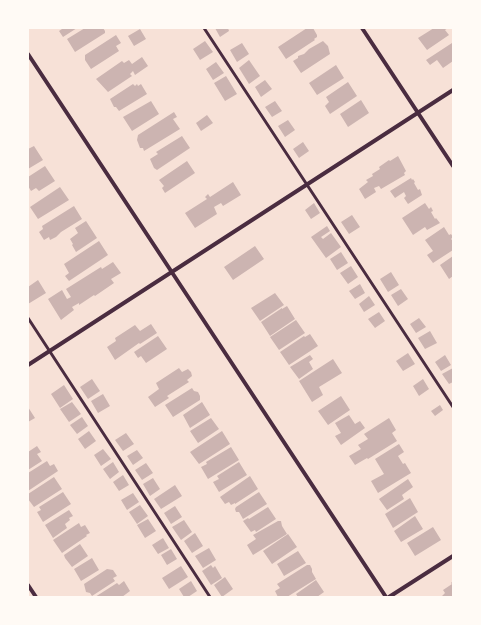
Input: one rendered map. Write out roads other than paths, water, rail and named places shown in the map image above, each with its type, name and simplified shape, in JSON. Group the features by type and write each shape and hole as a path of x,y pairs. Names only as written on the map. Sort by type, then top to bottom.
{"street":[{"path":"362,28 453,166"},
{"path":"28,54 386,597"},
{"path":"28,365 453,90"},
{"path":"389,597 453,556"},
{"path":"28,584 36,597"}],"lane":[{"path":"204,28 453,407"},
{"path":"28,318 210,597"}]}
